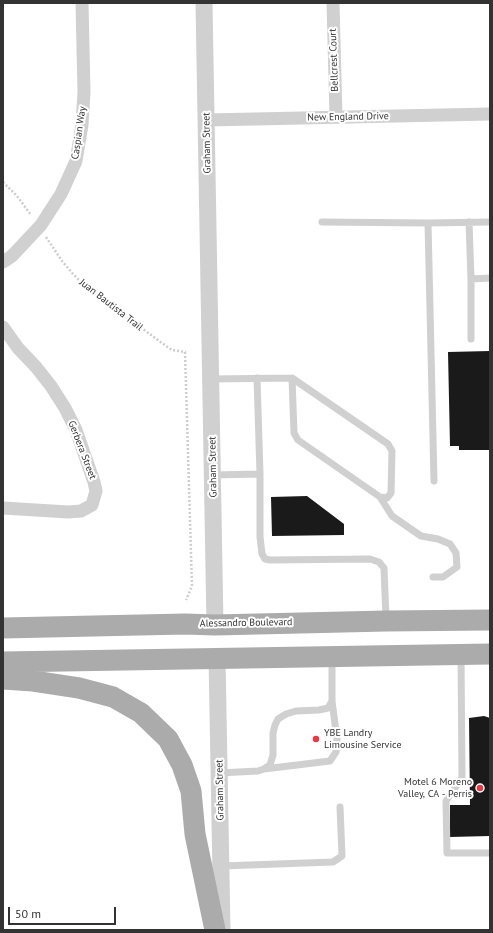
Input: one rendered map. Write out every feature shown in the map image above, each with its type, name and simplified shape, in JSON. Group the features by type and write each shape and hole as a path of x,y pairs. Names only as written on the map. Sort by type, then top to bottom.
{"main road":[{"name":"Alessandro Boulevard","path":"3,628 490,620"},
{"name":"Graham Street","path":"215,624 217,658"},
{"path":"3,662 488,654"},
{"path":"3,679 79,688 113,697 141,713 168,739 182,765 190,791 195,834 215,930"}],"street":[{"name":"Caspian Way","path":"3,262 12,256 41,226 61,194 76,161 82,125 84,92 82,3"},
{"name":"Graham Street","path":"204,3 215,624"},
{"name":"Bellcrest Court","path":"332,3 336,117"},
{"name":"New England Drive","path":"207,120 490,114"},
{"name":"Gerbera Street","path":"3,327 18,348 36,366 65,408 76,430 96,491 92,505 81,511 68,512 3,508"},
{"name":"Graham Street","path":"217,658 222,930"}],"lane":[{"path":"322,222 490,222"},
{"path":"469,222 471,339"},
{"path":"428,223 434,481"},
{"path":"471,279 490,278"},
{"path":"257,378 260,537 262,554 265,559 270,560 370,560 379,562 384,568 386,621"},
{"path":"211,379 292,378 388,444 392,451 391,493 387,498 380,497"},
{"path":"292,378 294,433 298,440 380,497 392,516 422,536 438,539 450,544 456,553 456,567 443,577 433,577"},
{"path":"213,475 260,474"},
{"path":"461,654 462,778 446,801 447,853 490,853"},
{"path":"219,773 258,771 330,761 336,752 337,739 332,701 332,656"},
{"path":"264,769 270,765 273,755 273,733 278,719 286,714 296,711 328,708 332,701"},
{"path":"221,866 333,862 342,856 340,807"}],"path":[{"path":"3,182 17,196 31,214"},
{"name":"Juan Bautista Trail","path":"50,241 62,261 86,287 172,350 185,352 192,586 186,600"}],"building":[{"path":"490,351 490,450 459,450 459,446 450,446 448,352"},
{"path":"307,496 344,524 344,535 272,536 271,497"},
{"name":"Motel 6 Moreno Valley, CA - Perris","path":"484,716 490,718 490,836 450,837 450,805 470,805 469,718"}],"place":[{"name":"YBE Landry Limousine Service","path":"316,739"},
{"name":"Motel 6 Moreno Valley, CA - Perris","path":"480,788"}]}
